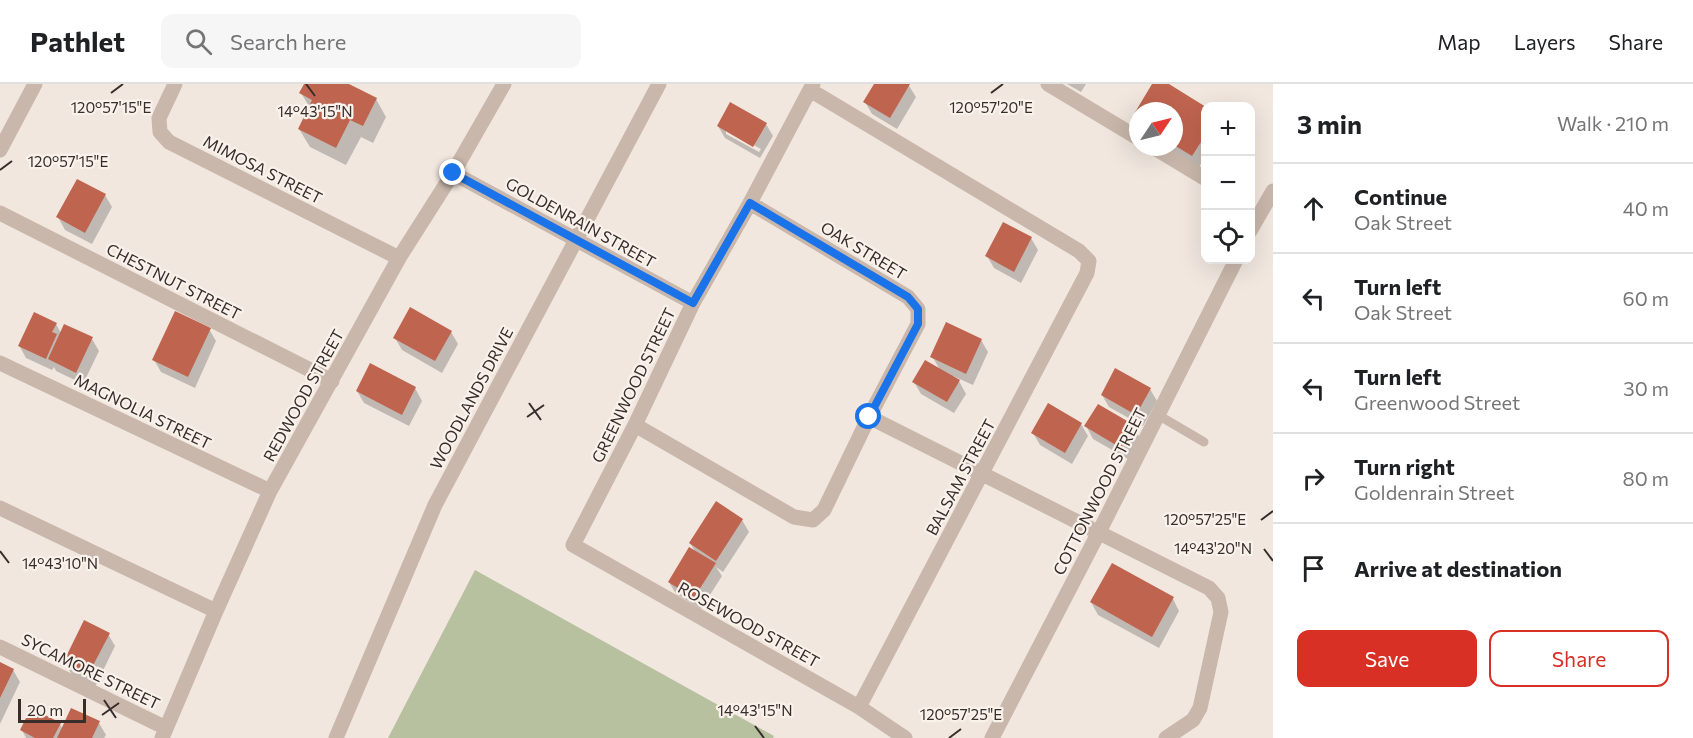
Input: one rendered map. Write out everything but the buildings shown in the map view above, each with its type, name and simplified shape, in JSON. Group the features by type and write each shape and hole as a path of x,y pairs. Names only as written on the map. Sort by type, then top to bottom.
{"street":[{"path":"0,150 35,84"},
{"name":"MIMOSA STREET","path":"175,84 159,118 160,132 169,142 399,258"},
{"name":"REDWOOD STREET","path":"164,733 270,491 399,258 453,173 504,84"},
{"name":"WOODLANDS DRIVE","path":"336,738 435,505 659,84"},
{"path":"1048,84 1129,133"},
{"name":"GREENWOOD STREET","path":"573,545 635,425 693,303 812,87"},
{"name":"BALSAM STREET","path":"812,87 1079,251 1089,261 1087,273 859,707"},
{"path":"1168,156 1201,175"},
{"name":"GOLDENRAIN STREET","path":"453,173 693,303"},
{"path":"1255,209 1273,191"},
{"name":"OAK STREET","path":"635,425 794,517 813,520 824,510 918,324 918,309 908,297 750,203"},
{"name":"CHESTNUT STREET","path":"0,213 332,381"},
{"name":"COTTONWOOD STREET","path":"992,738 1234,264"},
{"name":"MAGNOLIA STREET","path":"0,363 270,491"},
{"path":"869,417 1209,588 1218,598 1221,612 1200,708 1193,720 1166,738"},
{"path":"0,508 216,611"},
{"name":"ROSEWOOD STREET","path":"573,545 859,707 905,738"},
{"name":"SYCAMORE STREET","path":"0,646 164,733"}],"lane":[{"path":"1158,415 1204,442"}],"green space":[{"path":"475,570 774,736 773,738 388,738"}],"route":[{"path":"453,173 693,303 750,203 908,297 918,309 918,324 869,417"}]}
